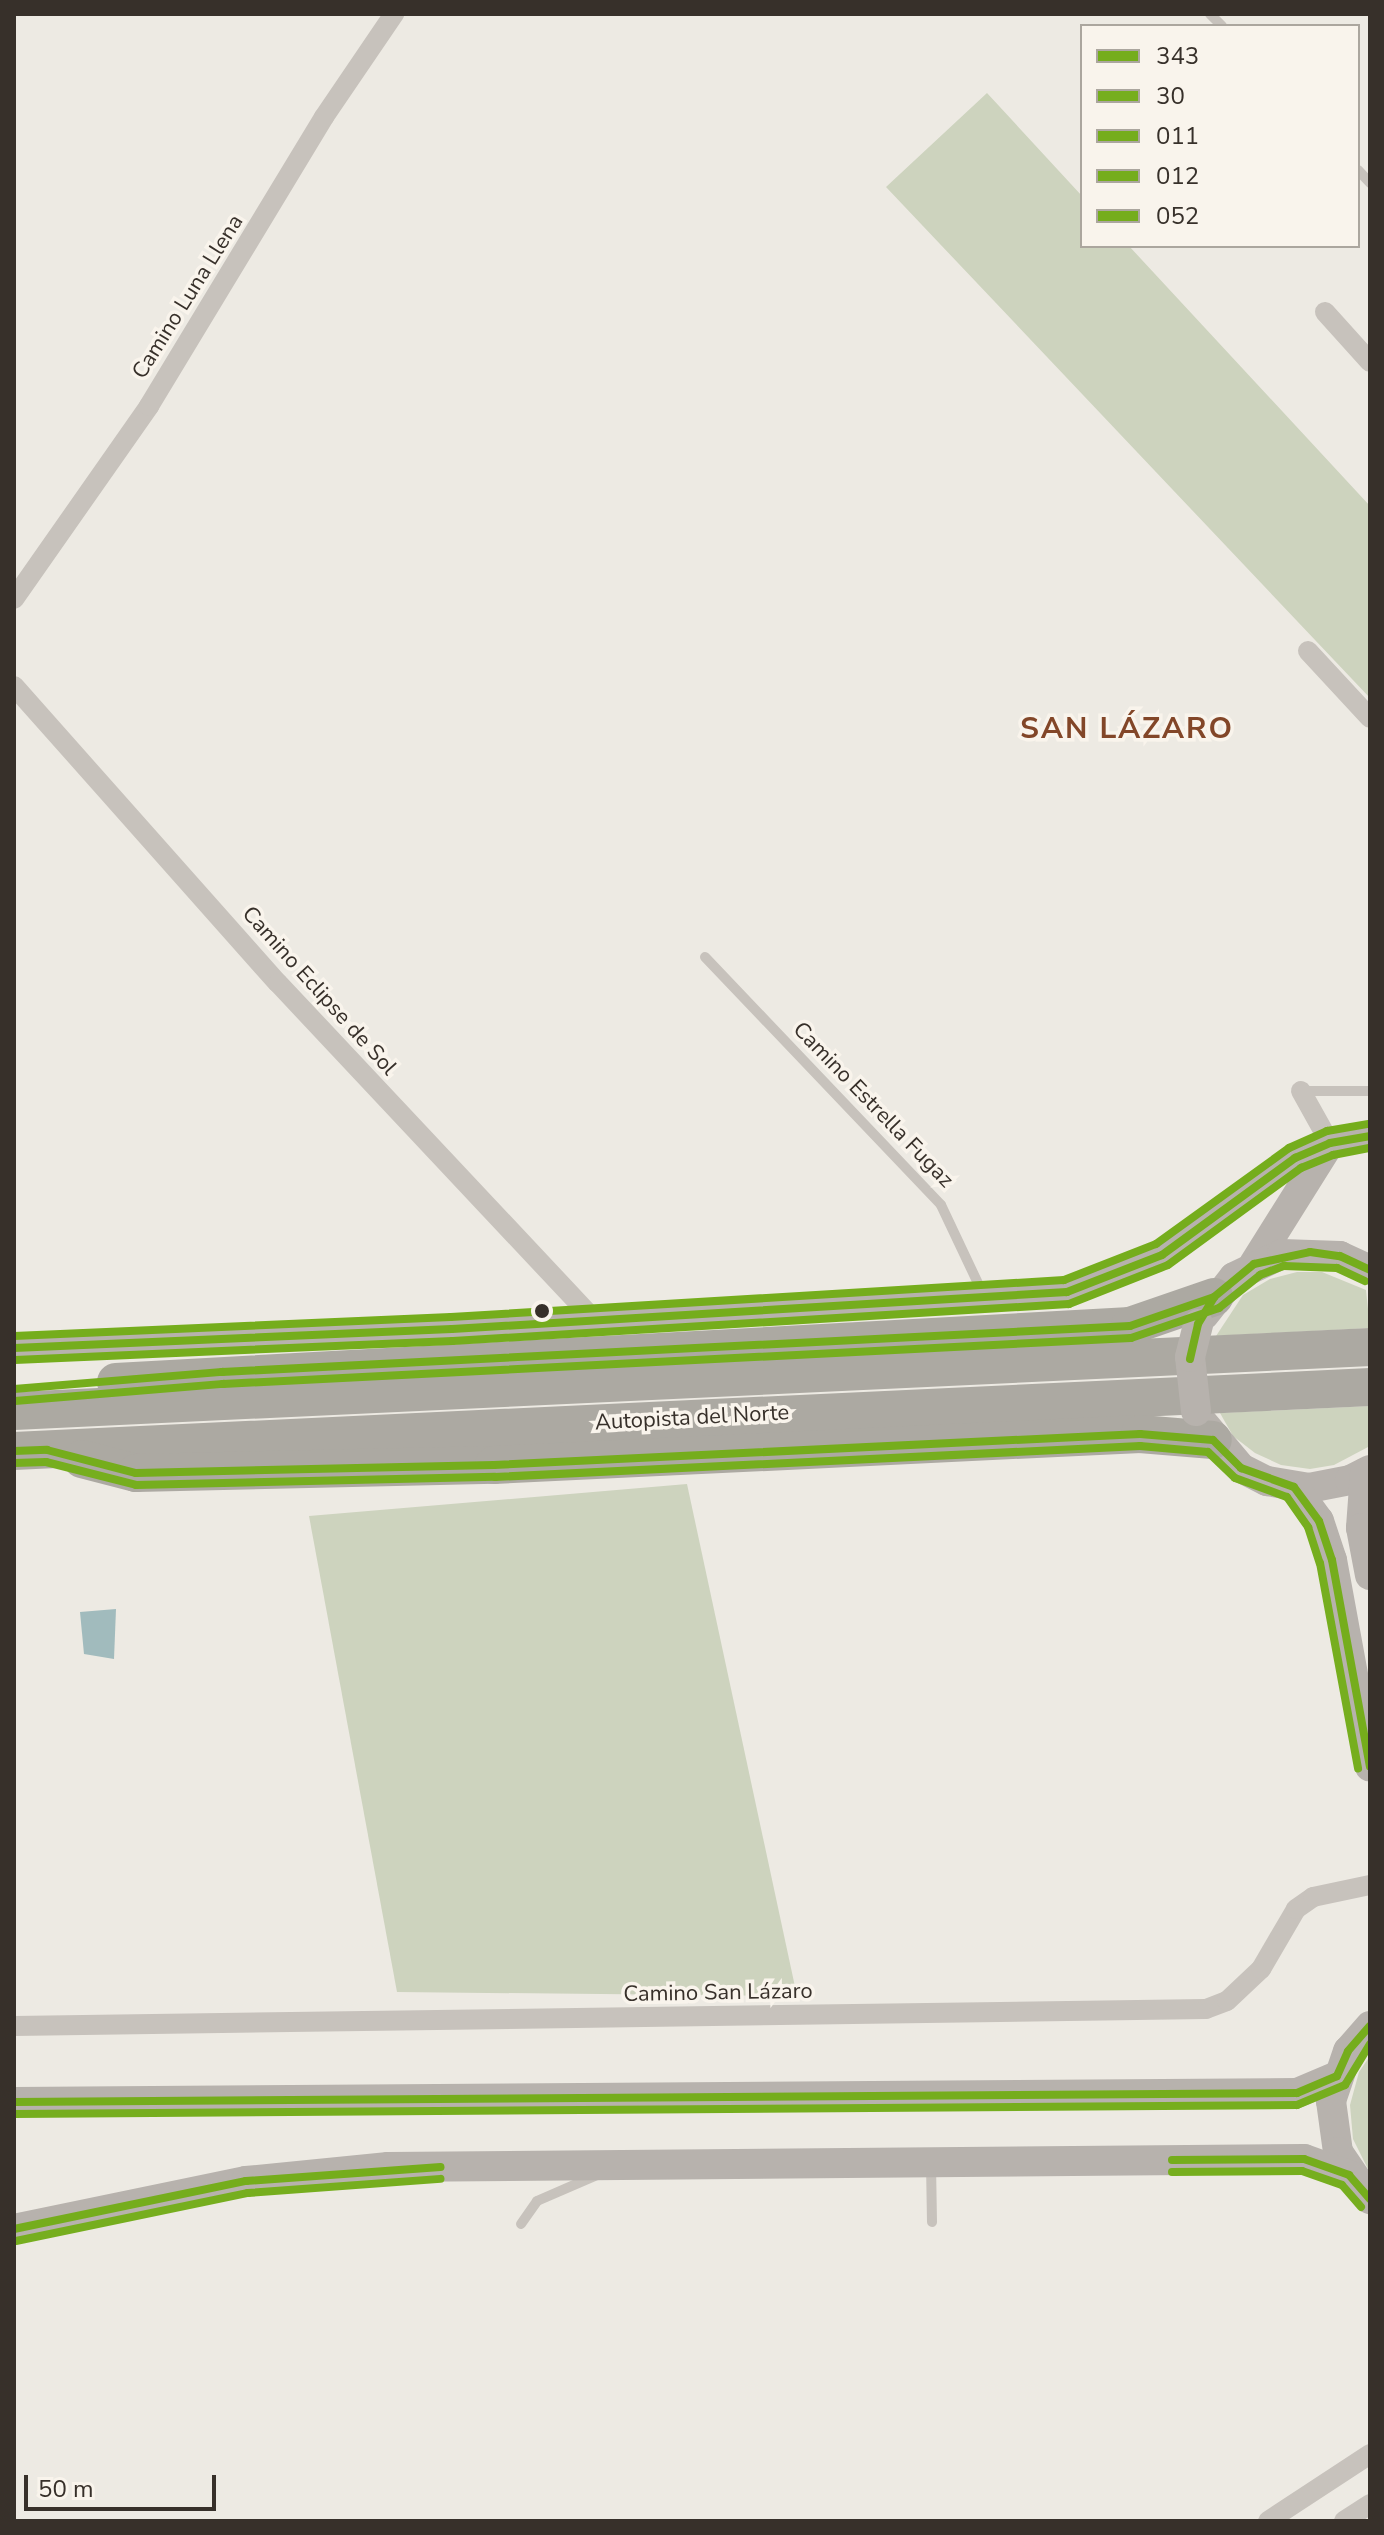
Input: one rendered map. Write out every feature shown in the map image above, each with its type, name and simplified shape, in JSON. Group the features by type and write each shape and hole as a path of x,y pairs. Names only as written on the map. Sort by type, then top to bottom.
{"highway":[{"path":"14,1389 254,1370 1130,1326 1206,1310"},
{"name":"Autopista del Norte","path":"14,1411 1370,1347"},
{"name":"Autopista del Norte","path":"30,1450 1370,1387"},
{"path":"30,1450 136,1473 494,1465 1140,1434 1204,1426"}],"main road":[{"path":"14,1348 595,1321 985,1300 1067,1292 1109,1280 1196,1234 1267,1177 1330,1143 1370,1136"},
{"path":"1330,1143 1254,1264 1206,1310 1190,1357 1204,1426 1241,1468 1294,1487 1334,1485 1367,1472 1361,1528 1370,1575"},
{"path":"1254,1264 1310,1252 1340,1256 1370,1270"},
{"path":"1294,1487 1319,1521 1332,1560 1370,1767"},
{"path":"1370,2026 1348,2051 1337,2076 1332,2126 1349,2175 1370,2199"},
{"path":"14,2102 1297,2093 1337,2076"},
{"path":"14,2229 246,2181 329,2171 1304,2159 1349,2175"}],"street":[{"name":"Camino Luna Llena","path":"14,599 149,406 324,117 394,14"},
{"path":"1325,312 1370,362"},
{"path":"1308,651 1370,718"},
{"name":"Camino Eclipse de Sol","path":"14,686 278,983 595,1321"},
{"path":"1301,1091 1330,1143"},
{"name":"Camino San Lázaro","path":"14,2026 1206,2009 1227,2001 1261,1969 1296,1909 1313,1897 1370,1885"},
{"path":"1268,2521 1370,2454"},
{"path":"1344,2521 1370,2504"}],"lane":[{"name":"Camino Estrella Fugaz","path":"705,957 941,1205 985,1300"},
{"path":"1301,1091 1370,1091"},
{"path":"931,2162 932,2222"},
{"path":"521,2224 537,2201 623,2165"}],"green space":[{"path":"987,93 1080,194 1080,248 1131,248 1370,506 1370,698 886,187"},
{"path":"1297,1272 1322,1272 1366,1290 1370,1328 1216,1336 1243,1295 1270,1279"},
{"path":"1370,1406 1370,1446 1334,1465 1310,1469 1281,1465 1255,1453 1233,1436 1220,1413"},
{"path":"687,1484 797,1996 397,1992 309,1516"},
{"path":"1370,2056 1370,2173 1353,2139 1350,2105 1359,2072"}],"water":[{"path":"116,1609 114,1659 84,1654 80,1612"}],"transit line":[{"name":"052","path":"14,1336 451,1317 1064,1280 1156,1244 1289,1148 1327,1131 1368,1124"},
{"name":"011","path":"14,1348 452,1329 1067,1292 1162,1255 1295,1158 1330,1143 1370,1136"},
{"name":"012","path":"15,1360 453,1341 1069,1304 1168,1265 1301,1168 1333,1155 1370,1148"},
{"name":"343","path":"1190,1359 1198,1324 1214,1297 1254,1264 1310,1252 1340,1256 1370,1270"},
{"name":"30","path":"15,1401 223,1384 1131,1338 1219,1308 1260,1275 1284,1266 1337,1268 1365,1281"},
{"name":"343","path":"14,1389 222,1372 1130,1326 1214,1297"},
{"name":"343","path":"14,1451 47,1450 136,1473 494,1465 1140,1434 1213,1440 1241,1468 1294,1487 1319,1521 1332,1560 1370,1767"},
{"name":"30","path":"14,1463 46,1462 136,1485 495,1477 1140,1446 1208,1452 1235,1478 1287,1497 1308,1527 1320,1563 1358,1769"},
{"name":"343","path":"14,2102 1297,2093 1337,2076 1348,2051 1370,2026"},
{"name":"30","path":"14,2114 1297,2105 1345,2085 1370,2044"},
{"name":"343","path":"1172,2160 1304,2159 1349,2175 1370,2199"},
{"name":"343","path":"14,2229 246,2181 440,2167"},
{"name":"30","path":"1172,2172 1302,2171 1342,2185 1361,2207"},
{"name":"30","path":"16,2241 248,2193 440,2179"}],"district":[{"name":"SAN LÁZARO","path":"1127,729"}]}
